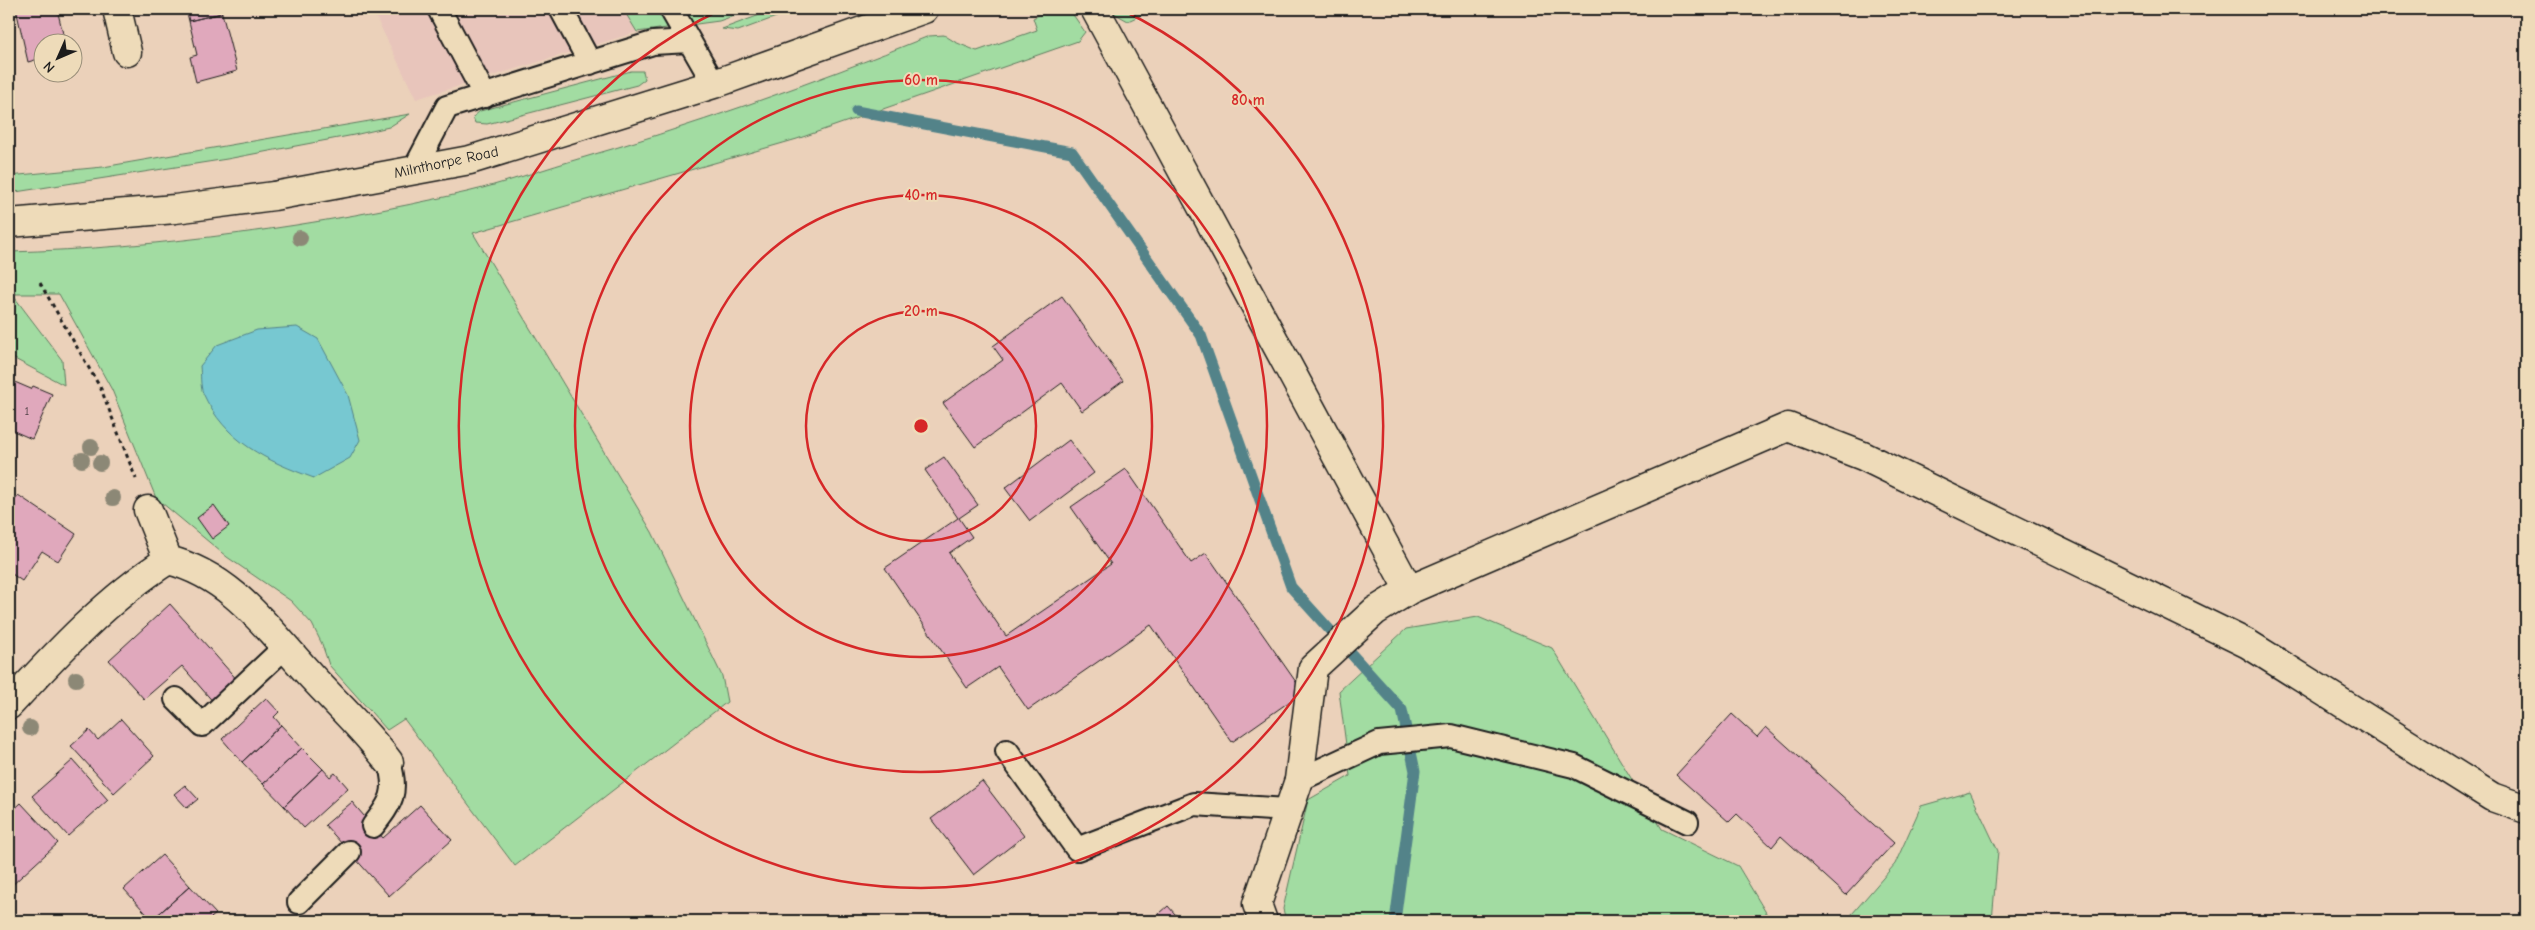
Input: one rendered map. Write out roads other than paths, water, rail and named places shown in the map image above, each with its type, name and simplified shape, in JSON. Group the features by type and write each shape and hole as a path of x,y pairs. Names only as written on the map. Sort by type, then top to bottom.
{"main road":[{"path":"118,9 127,52"},
{"name":"Milnthorpe Road","path":"9,223 175,209 274,196 470,160 714,84 924,9"},
{"path":"1095,9 1409,590"},
{"path":"1263,921 1256,904 1299,780 1313,668 1375,612 1409,590 1788,427 1863,456 2248,644 2492,797 2526,809"},
{"path":"148,510 168,560"},
{"path":"9,705 37,674 142,576 168,560 190,565 212,577 259,616 373,741 389,762"}],"lane":[{"path":"439,9 485,96"},
{"path":"561,9 590,62"},
{"path":"671,9 714,84"},
{"path":"414,170 447,107 654,42 689,41"},
{"path":"176,698 202,726 285,646"},
{"path":"1299,780 1379,742 1451,736 1574,766 1687,822"},
{"path":"1007,751 1077,849 1194,804 1288,810"},
{"path":"373,826 393,798 394,779 389,762"},
{"path":"299,902 349,852"}],"water":[{"path":"297,327 318,339 348,395 360,440 350,458 314,478 264,457 235,437 212,410 203,393 201,383 200,366 217,345 257,330"}],"waterway":[{"path":"856,111 1072,152 1201,335 1291,587 1402,710 1415,771 1395,921"}]}
